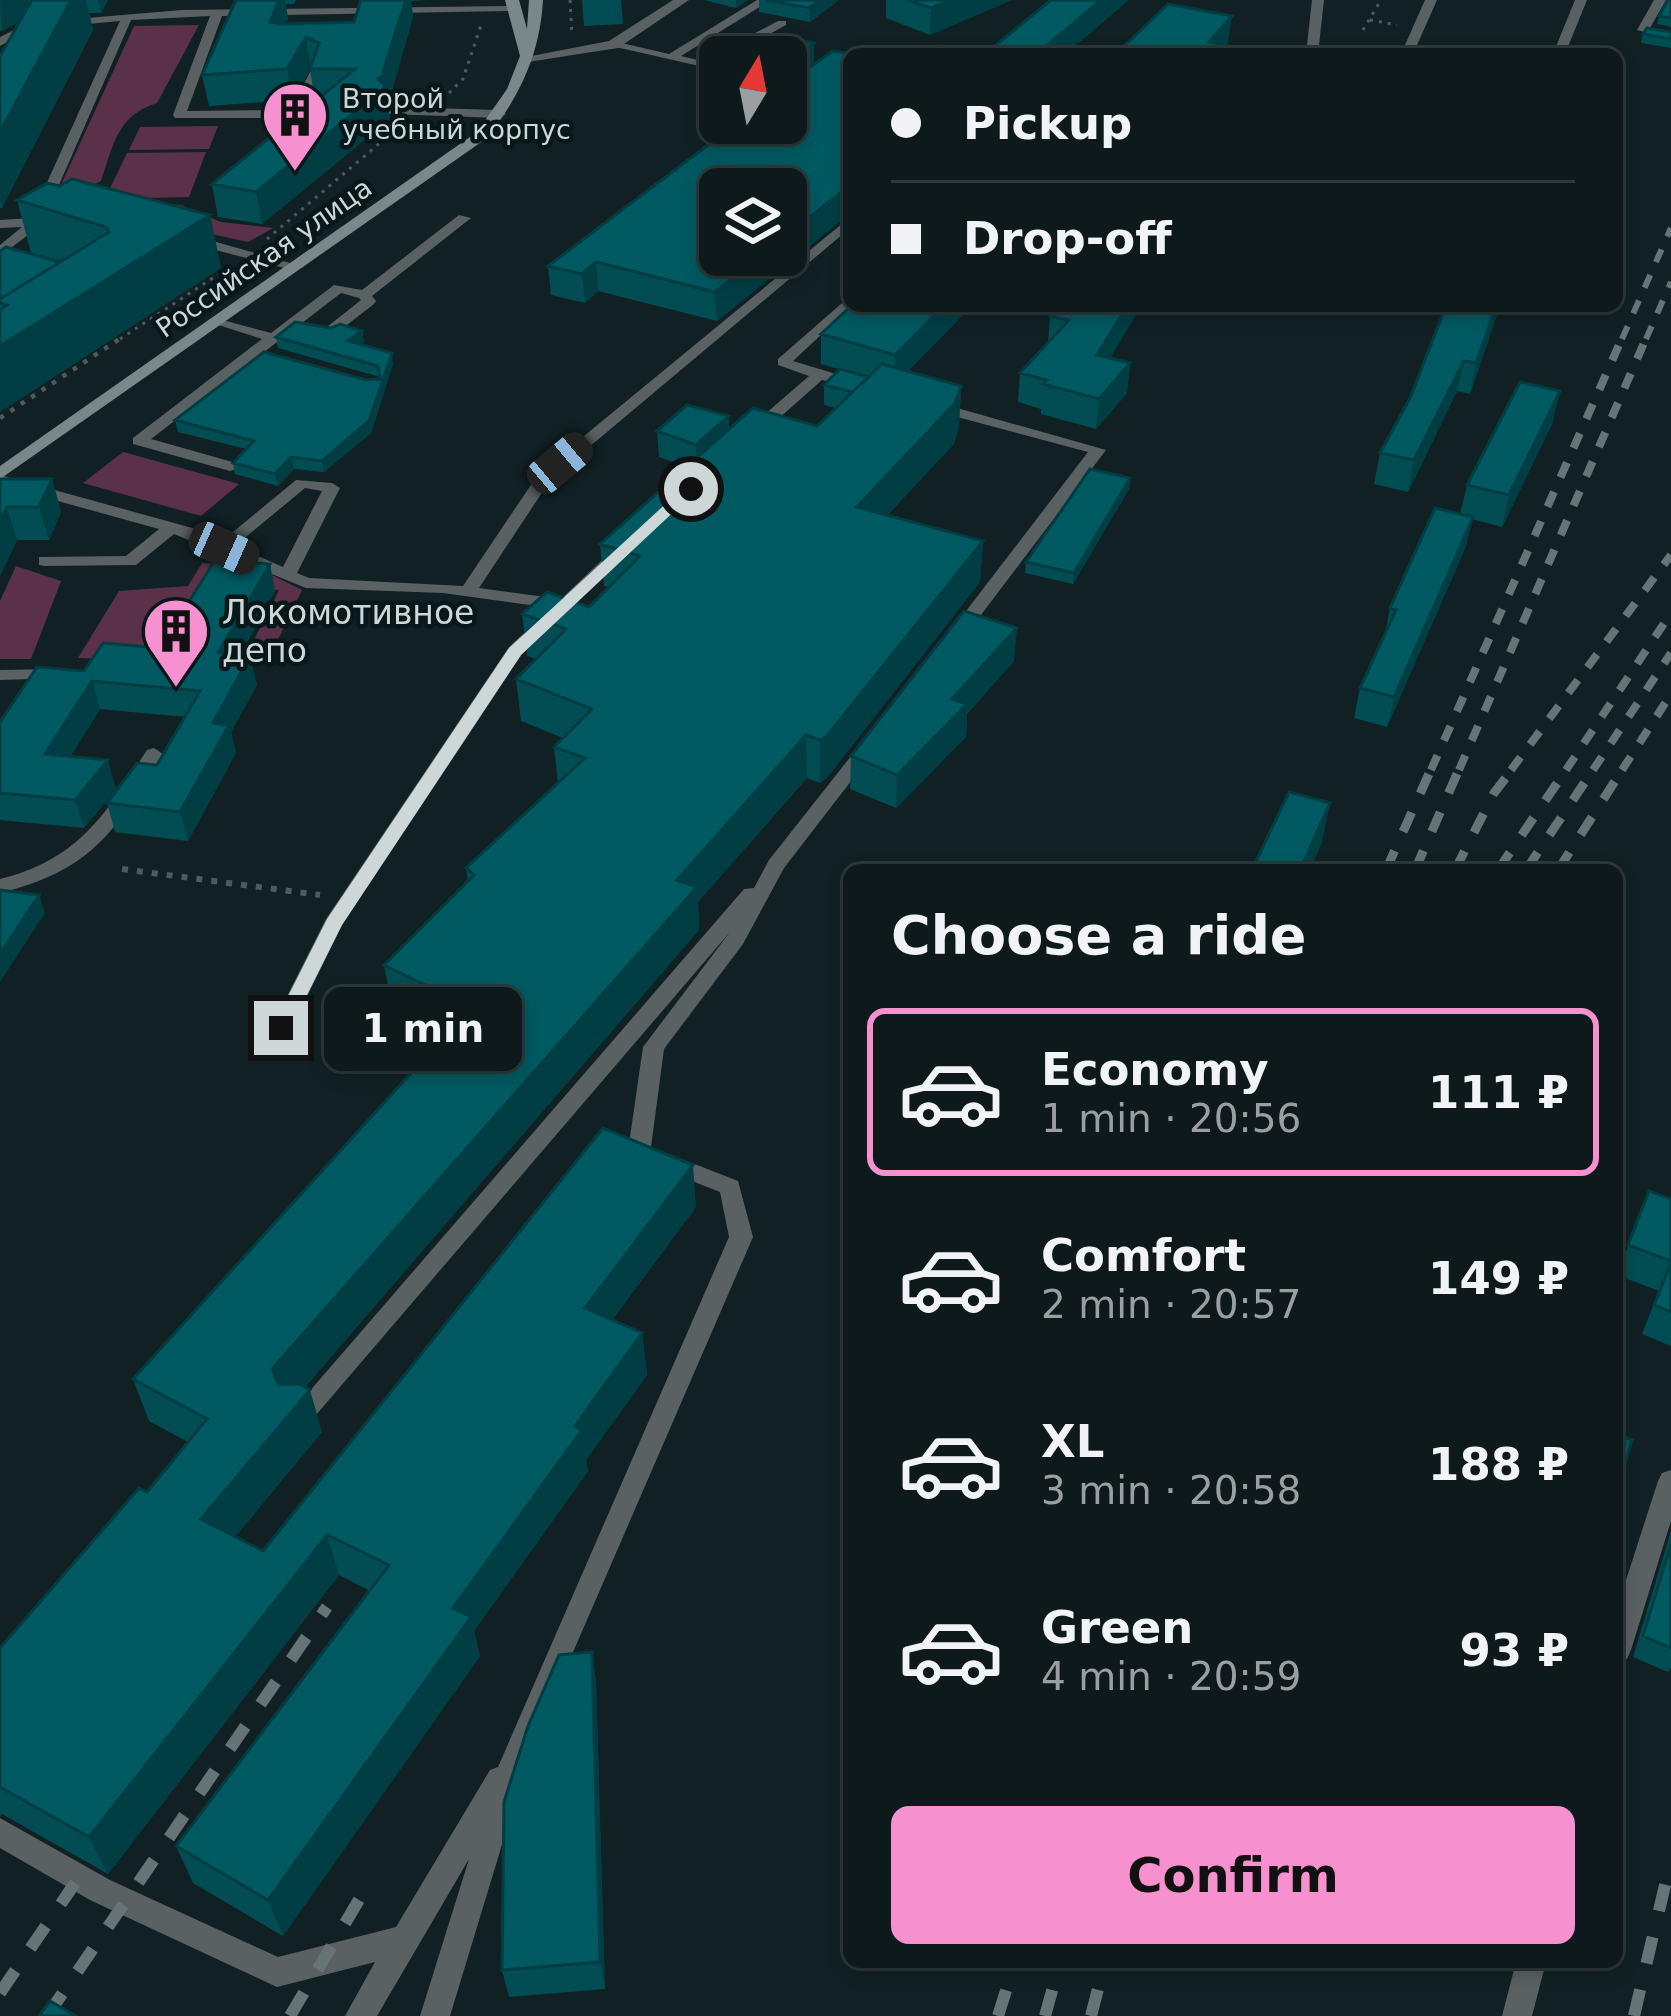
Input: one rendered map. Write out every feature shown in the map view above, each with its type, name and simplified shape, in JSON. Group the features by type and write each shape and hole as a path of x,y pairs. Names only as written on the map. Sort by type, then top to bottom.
{"main road":[{"name":"Российская улица","path":"0,477 430,176 482,134 500,114 528,58 536,0"},
{"path":"512,5 528,58"}],"street":[{"path":"528,58 613,45 682,0"}],"lane":[{"path":"672,57 765,0"},
{"path":"1313,48 1318,0"},
{"path":"1410,48 1431,0"},
{"path":"1561,48 1581,0"},
{"path":"1671,11 1657,4 1643,30 1671,34"},
{"path":"0,42 33,23 126,21 181,7 217,13 512,5"},
{"path":"352,28 356,11"},
{"path":"217,13 178,115 329,114"},
{"path":"0,253 36,222 126,21"},
{"path":"613,45 704,65 782,22"},
{"path":"283,128 298,114 314,75"},
{"path":"393,111 500,114"},
{"path":"364,295 464,218"},
{"path":"0,224 73,219"},
{"path":"468,591 545,476 843,227"},
{"path":"174,236 253,252 297,267"},
{"path":"0,253 22,260"},
{"path":"230,466 139,441 267,348 294,323 339,288 369,301 329,332 294,323"},
{"path":"843,307 783,362 1098,450 944,651"},
{"path":"220,321 267,348"},
{"path":"734,451 819,374"},
{"path":"0,477 171,528 306,583 468,591 562,604"},
{"path":"224,548 302,483 332,488 287,575"},
{"path":"0,501 21,485"},
{"path":"45,561 130,561 171,528"},
{"path":"281,1028 350,899 515,651 631,543"},
{"path":"0,675 76,674"},
{"path":"301,1415 776,865 874,740"},
{"path":"0,886 39,879 104,833 154,754"},
{"path":"435,2016 517,1749 741,1237 730,1187 640,1150 654,1047 736,939 776,865"},
{"path":"1623,1631 1671,1481"},
{"path":"360,2016 517,1749"},
{"path":"0,1832 100,1890 277,1972 404,1940"},
{"path":"1516,2016 1530,1968"}],"path":[{"path":"1363,30 1382,0"},
{"path":"0,418 253,252 416,112 439,101 463,80 486,9"},
{"path":"122,869 350,899"}],"shaded area":[{"path":"199,25 157,103 125,124 101,181 91,186 102,201 181,205 221,222 273,228 248,242 54,200 134,26"},
{"path":"218,126 209,149 129,150 140,127"},
{"path":"206,152 189,197 105,199 127,153"},
{"path":"123,452 239,484 201,516 83,483"},
{"path":"202,563 252,565 302,590 275,646 252,644 279,590 210,586 160,660 78,658 119,591 188,586"},
{"path":"16,566 61,581 31,659 0,659 0,601"}],"building":[{"path":"32,0 71,0 0,132 0,56"},
{"path":"236,0 279,0 270,22 281,24 354,22 361,0 406,0 383,72 388,72 378,79 386,87 256,192 212,184 355,69 310,69 319,43 306,37 287,69 202,75"},
{"path":"767,0 821,0 809,8"},
{"path":"908,0 952,0 931,8"},
{"path":"1051,0 1101,0 1044,48 992,48"},
{"path":"1668,0 1671,18 1659,16"},
{"path":"1168,4 1232,16 1209,42 1236,48 1122,48"},
{"path":"1647,28 1671,32 1671,39 1643,34"},
{"path":"833,51 843,53 843,191 807,219 807,168 699,168 699,276 735,276 715,292 596,262 582,274 548,266 709,144 807,144 807,69"},
{"path":"72,179 210,215 0,346 0,310 7,305 0,299 109,232 106,227 17,200 47,183 60,186"},
{"path":"6,247 60,262 0,299 0,251"},
{"path":"845,312 938,312 895,355 821,334"},
{"path":"1053,312 1123,312 1097,355 1130,363 1099,399 1020,373 1069,320 1050,316"},
{"path":"1444,312 1494,312 1476,363 1464,361 1414,460 1380,453 1410,398"},
{"path":"295,322 331,328 340,324 362,331 348,341 392,353 369,421 322,461 291,457 275,474 233,463 254,441 175,420 264,352 366,380 380,379 378,366 276,337"},
{"path":"882,364 961,386 955,403 857,507 983,541 826,737 806,735 677,880 697,887 272,1369 278,1384 300,1384 310,1390 201,1519 263,1551 603,1128 693,1165 585,1308 642,1333 575,1426 582,1430 453,1608 471,1617 268,1900 176,1846 389,1565 327,1535 89,1837 0,1787 0,1648 139,1488 147,1492 207,1419 133,1379 471,1007 384,965 474,875 466,868 585,758 554,747 592,709 516,679 566,629 522,614 547,592 589,607 640,556 600,544 753,408 817,426"},
{"path":"840,369 869,377 852,392 824,385"},
{"path":"1520,382 1560,391 1509,495 1467,485"},
{"path":"687,405 729,416 696,445 657,431"},
{"path":"1090,469 1130,478 1074,573 1026,562"},
{"path":"0,479 52,479 39,507 7,507 0,521"},
{"path":"1435,508 1473,517 1394,697 1360,688 1396,610 1390,608"},
{"path":"215,560 270,564 218,653 250,656 213,723 229,725 180,812 107,803 137,763 157,765 200,691 92,681 45,754 108,760 75,800 0,793 0,722 37,667 84,671 103,643 160,648"},
{"path":"964,611 1017,628 952,699 967,704 897,775 851,756"},
{"path":"1289,792 1330,803 1303,864 1255,864"},
{"path":"0,890 39,895 0,954"},
{"path":"1649,1191 1671,1199 1671,1261 1628,1245"},
{"path":"1671,1263 1671,1312 1654,1305"},
{"path":"1623,1436 1632,1440 1623,1471"},
{"path":"1671,1544 1671,1648 1643,1636"},
{"path":"592,1652 600,1962 502,1970 504,1802 528,1726 559,1655"},
{"path":"50,2001 76,2016 39,2016"}],"railway":[{"path":"1622,339 1671,228"},
{"path":"1646,339 1671,282"},
{"path":"1431,770 1623,336"},
{"path":"1459,770 1647,336"},
{"path":"1511,770 1671,555"},
{"path":"1566,770 1671,613"},
{"path":"1595,767 1671,653"},
{"path":"1622,770 1671,694"},
{"path":"1389,864 1432,767"},
{"path":"1418,864 1460,767"},
{"path":"1458,864 1494,793 1514,767"},
{"path":"1502,864 1568,767"},
{"path":"1530,864 1595,767"},
{"path":"1562,864 1624,767"},
{"path":"47,2016 327,1607"},
{"path":"1634,2016 1671,1860"},
{"path":"0,1993 75,1883"},
{"path":"290,2016 366,1888"},
{"path":"998,2016 1013,1968"},
{"path":"1045,2016 1058,1968"},
{"path":"1091,2016 1103,1968"}],"place":[{"name":"Второй учебный корпус","path":"295,174"},
{"name":"Локомотивное депо","path":"176,690"}],"route":[{"path":"281,1028 334,924 515,651 691,489"}]}
